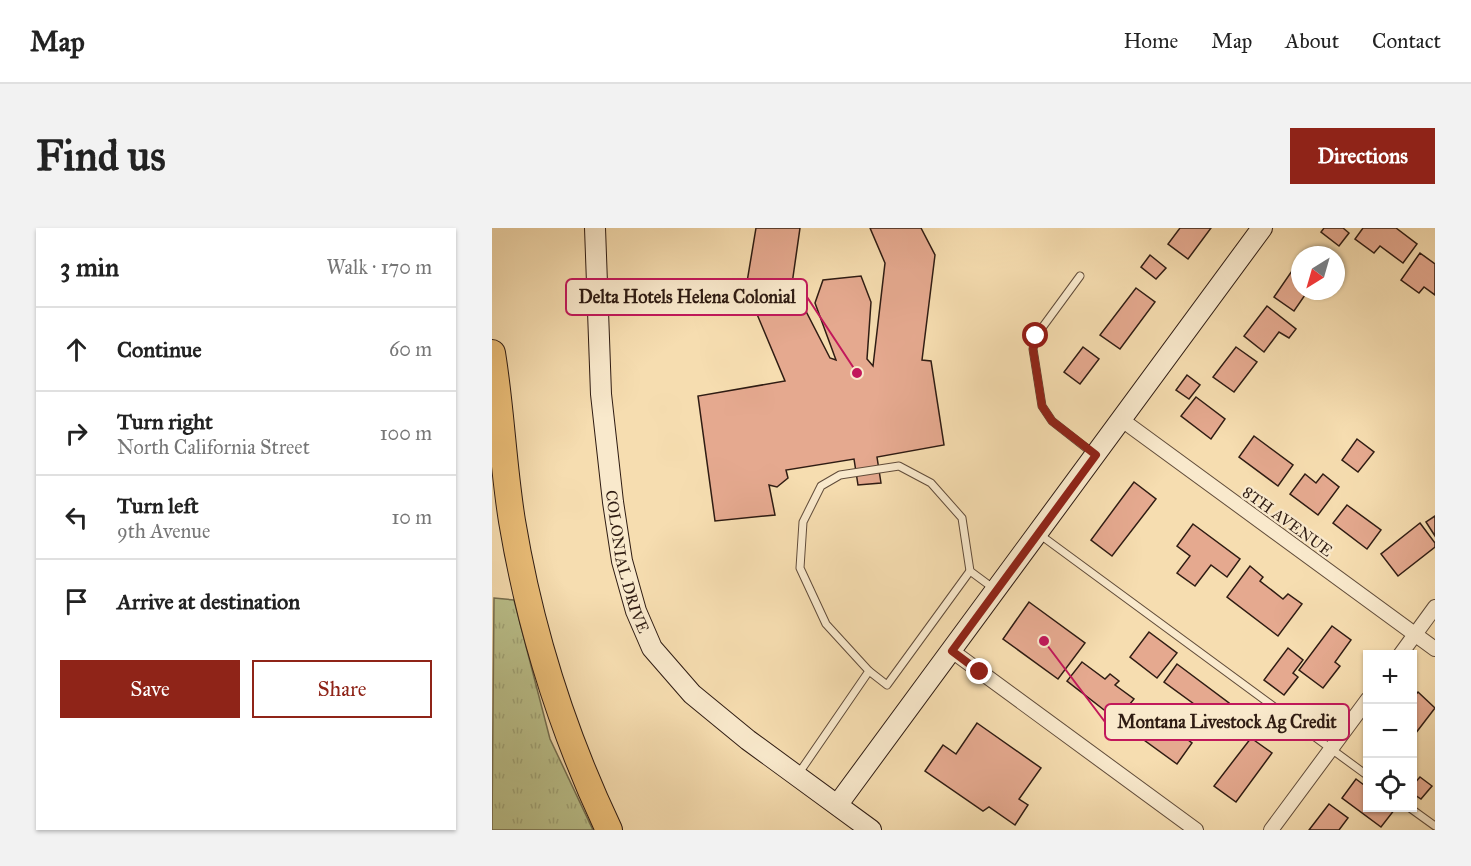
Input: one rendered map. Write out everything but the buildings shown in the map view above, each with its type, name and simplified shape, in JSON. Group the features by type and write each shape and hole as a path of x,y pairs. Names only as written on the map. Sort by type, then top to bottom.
{"highway":[{"path":"492,353 512,520 533,624 566,730 609,830"}],"street":[{"name":"COLONIAL DRIVE","path":"595,228 601,394 622,561 636,611 652,648 692,694 748,740 871,830"},
{"path":"838,804 1262,228"},
{"name":"8TH AVENUE","path":"1122,420 1435,649"},
{"path":"1403,650 1435,607"},
{"path":"952,651 1196,830"},
{"path":"1271,830 1364,704"}],"lane":[{"path":"1080,276 1036,336 1033,349 1042,406 1052,421 1096,455"},
{"path":"899,466 931,483 962,518 970,571 887,685 869,671 826,624 800,568 803,522 821,486 840,476 899,466"},
{"path":"1038,533 1363,772"},
{"path":"970,571 996,590"},
{"path":"797,776 869,671"},
{"path":"1417,812 1435,826"}],"green space":[{"path":"494,598 514,600 550,739 593,830 492,830"}],"place":[{"name":"Delta Hotels Helena Colonial","path":"857,373"},
{"name":"Montana Livestock Ag Credit","path":"1044,641"}],"route":[{"path":"980,672 952,651 1096,455 1052,421 1042,406 1033,349 1036,336"}]}
